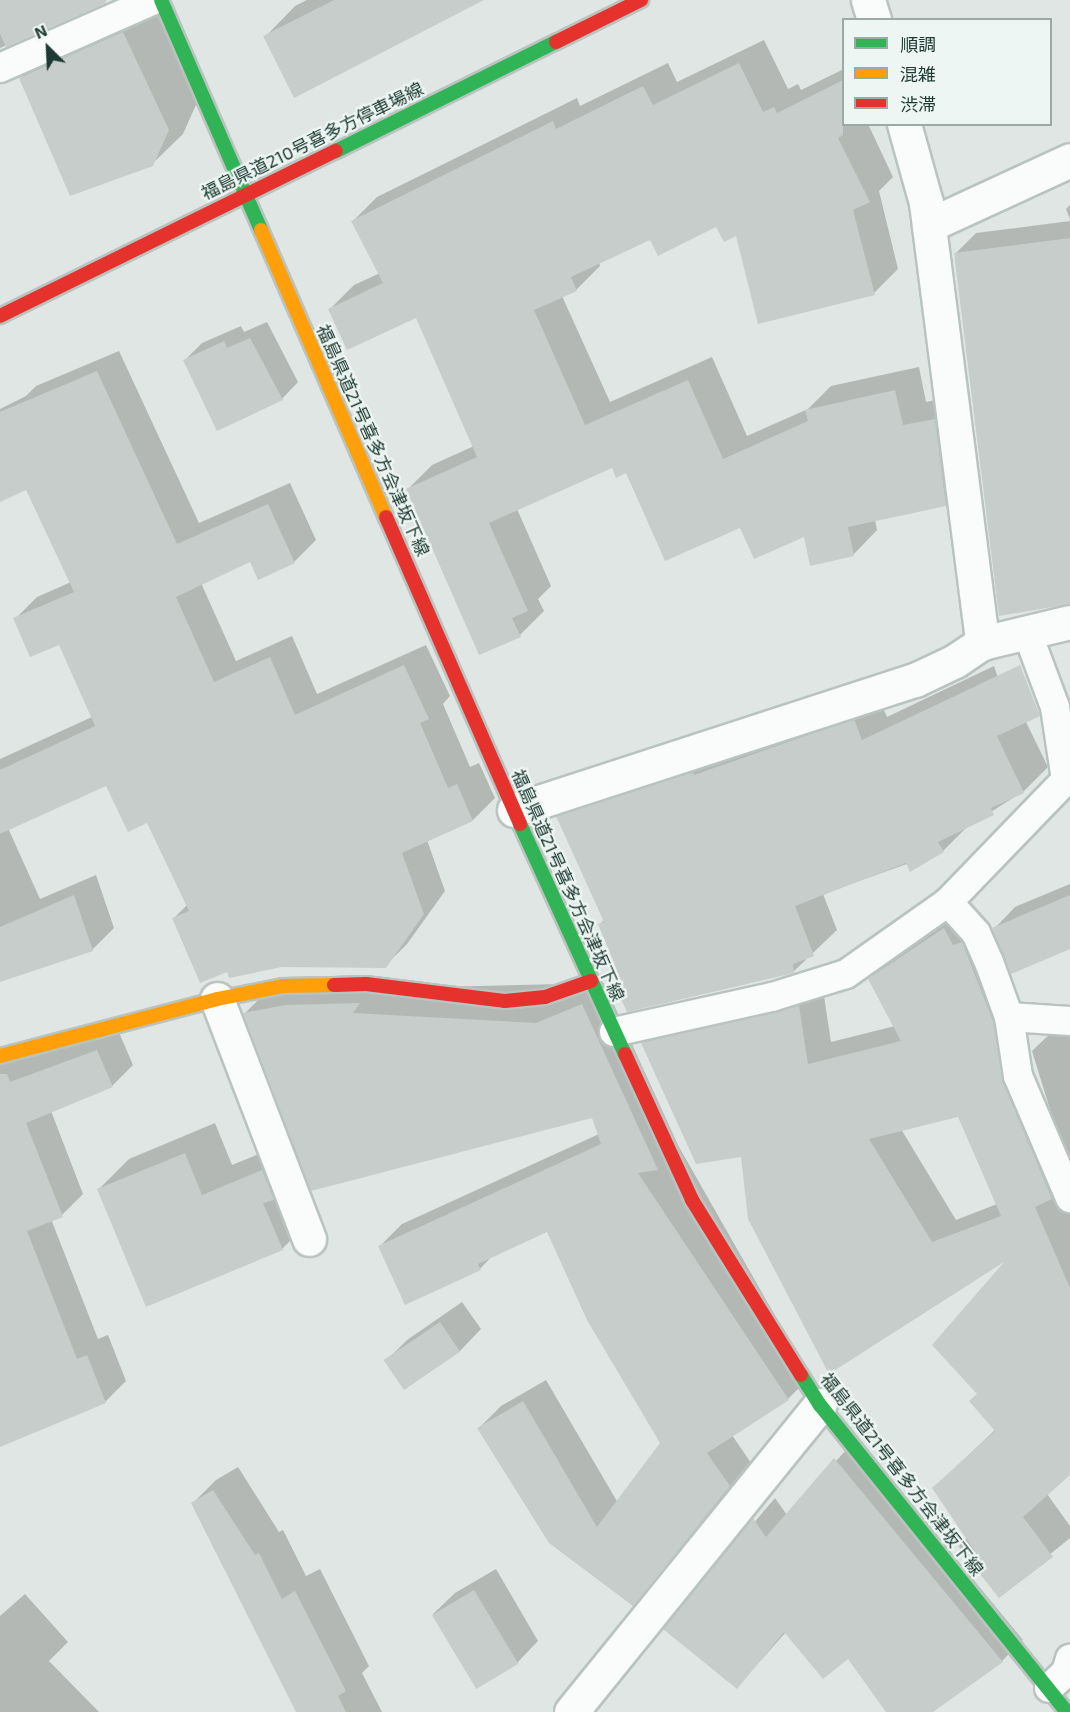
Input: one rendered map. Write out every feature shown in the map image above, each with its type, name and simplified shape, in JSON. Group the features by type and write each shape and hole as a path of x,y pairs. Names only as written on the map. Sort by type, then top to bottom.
{"main road":[{"name":"福島県道21号喜多方会津坂下線","path":"161,0 514,810 692,1200 820,1405 1067,1712"},
{"name":"福島県道210号喜多方停車場線","path":"0,316 641,0"},
{"path":"0,1056 217,999 283,986 366,984 505,1001 545,997 591,981"}],"street":[{"path":"868,0 873,18"},
{"path":"904,126 929,225 982,643"},
{"path":"929,225 1070,160"},
{"path":"514,810 915,680 955,662 982,643 1070,622"},
{"path":"217,999 309,1239"},
{"path":"571,1712 820,1405"}],"lane":[{"path":"0,68 154,0"},
{"path":"614,1032 772,998 846,974 948,902 1066,780 1054,707 1027,632"},
{"path":"948,902 976,933 1009,1017 1018,1076 1070,1198"},
{"path":"1009,1017 1070,1021"},
{"path":"1049,1688 1066,1672 1070,1659"}],"building":[{"path":"0,0 105,0 106,3 6,47 0,34"},
{"path":"334,0 484,0 294,98 263,36"},
{"path":"123,32 169,130 153,166 70,196 19,78"},
{"path":"739,63 763,112 774,107 777,113 842,80 843,135 838,138 870,202 853,210 875,295 758,324 736,236 724,242 716,227 658,256 650,240 571,277 577,291 534,310 585,425 688,380 723,459 808,421 805,410 895,390 903,425 935,419 946,506 848,527 854,556 810,566 804,537 754,559 740,528 665,561 626,473 616,478 612,468 489,523 528,611 512,618 521,637 479,655 406,489 477,457 416,318 347,350 328,309 383,283 351,221 553,121 556,129 643,86 653,105"},
{"path":"1070,238 1070,604 999,616 954,253"},
{"path":"250,338 283,400 217,431 183,360 224,341 227,348"},
{"path":"97,371 177,544 268,504 295,563 258,580 250,562 176,597 214,682 270,657 295,715 404,665 429,719 420,723 448,788 457,784 473,821 402,853 424,914 386,968 282,967 229,978 227,972 200,983 172,918 189,911 147,823 128,832 106,786 0,834 0,770 95,726 59,645 30,657 13,618 74,592 26,490 0,502 0,412"},
{"path":"1020,665 1040,716 997,736 1024,793 991,808 994,815 938,842 944,852 910,872 906,863 795,906 814,956 793,964 794,973 627,1012 616,988 623,985 598,924 604,922 556,816 693,772 694,775 854,719 862,740"},
{"path":"74,895 93,951 0,982 0,927"},
{"path":"1070,895 1070,949 1011,974 992,928"},
{"path":"944,928 953,945 962,942 993,1021 1003,1082 1052,1199 1035,1207 1070,1288 1070,1475 1023,1517 1053,1557 999,1598 957,1545 984,1565 932,1488 995,1431 969,1401 977,1394 932,1345 1004,1262 829,1374 748,1219 741,1157 696,1164 641,1043 799,1006 808,1064 901,1041 868,979","holes":["958,1117 1001,1216 932,1242 869,1139"]},
{"path":"360,1003 353,1013 536,1023 582,1004 658,1170 638,1173 789,1400 707,1453 730,1486 633,1606 549,1543 477,1428 523,1401 597,1527 660,1443 587,1320 547,1232 478,1264 481,1270 405,1305 378,1246 601,1144 592,1118 311,1191 243,1013 285,1005"},
{"path":"97,1050 113,1087 26,1123 63,1217 27,1231 77,1359 87,1355 106,1403 0,1447 0,1074 7,1074 10,1082"},
{"path":"185,1153 202,1195 262,1170 274,1200 263,1203 283,1250 146,1307 97,1189"},
{"path":"440,1322 460,1352 404,1390 384,1360"},
{"path":"834,1458 1003,1662 933,1712 886,1712 848,1659 823,1679 784,1632 737,1689 663,1629 753,1518 766,1537"},
{"path":"213,1490 255,1555 259,1553 282,1599 295,1591 346,1691 338,1696 346,1712 296,1712 191,1503"},
{"path":"474,1590 518,1664 476,1689 432,1615"}],"traffic: fast":[{"path":"161,0 261,230"},
{"path":"336,151 556,42"},
{"path":"520,824 625,1054"},
{"path":"801,1375 820,1405 1067,1712"}],"traffic: slow":[{"path":"261,230 386,517"},
{"path":"0,1056 217,999 283,986 334,985"}],"traffic: jam":[{"path":"556,42 641,0"},
{"path":"0,316 336,151"},
{"path":"386,517 520,824"},
{"path":"334,985 366,984 505,1001 545,997 591,981"},
{"path":"625,1054 692,1200 801,1375"}]}
